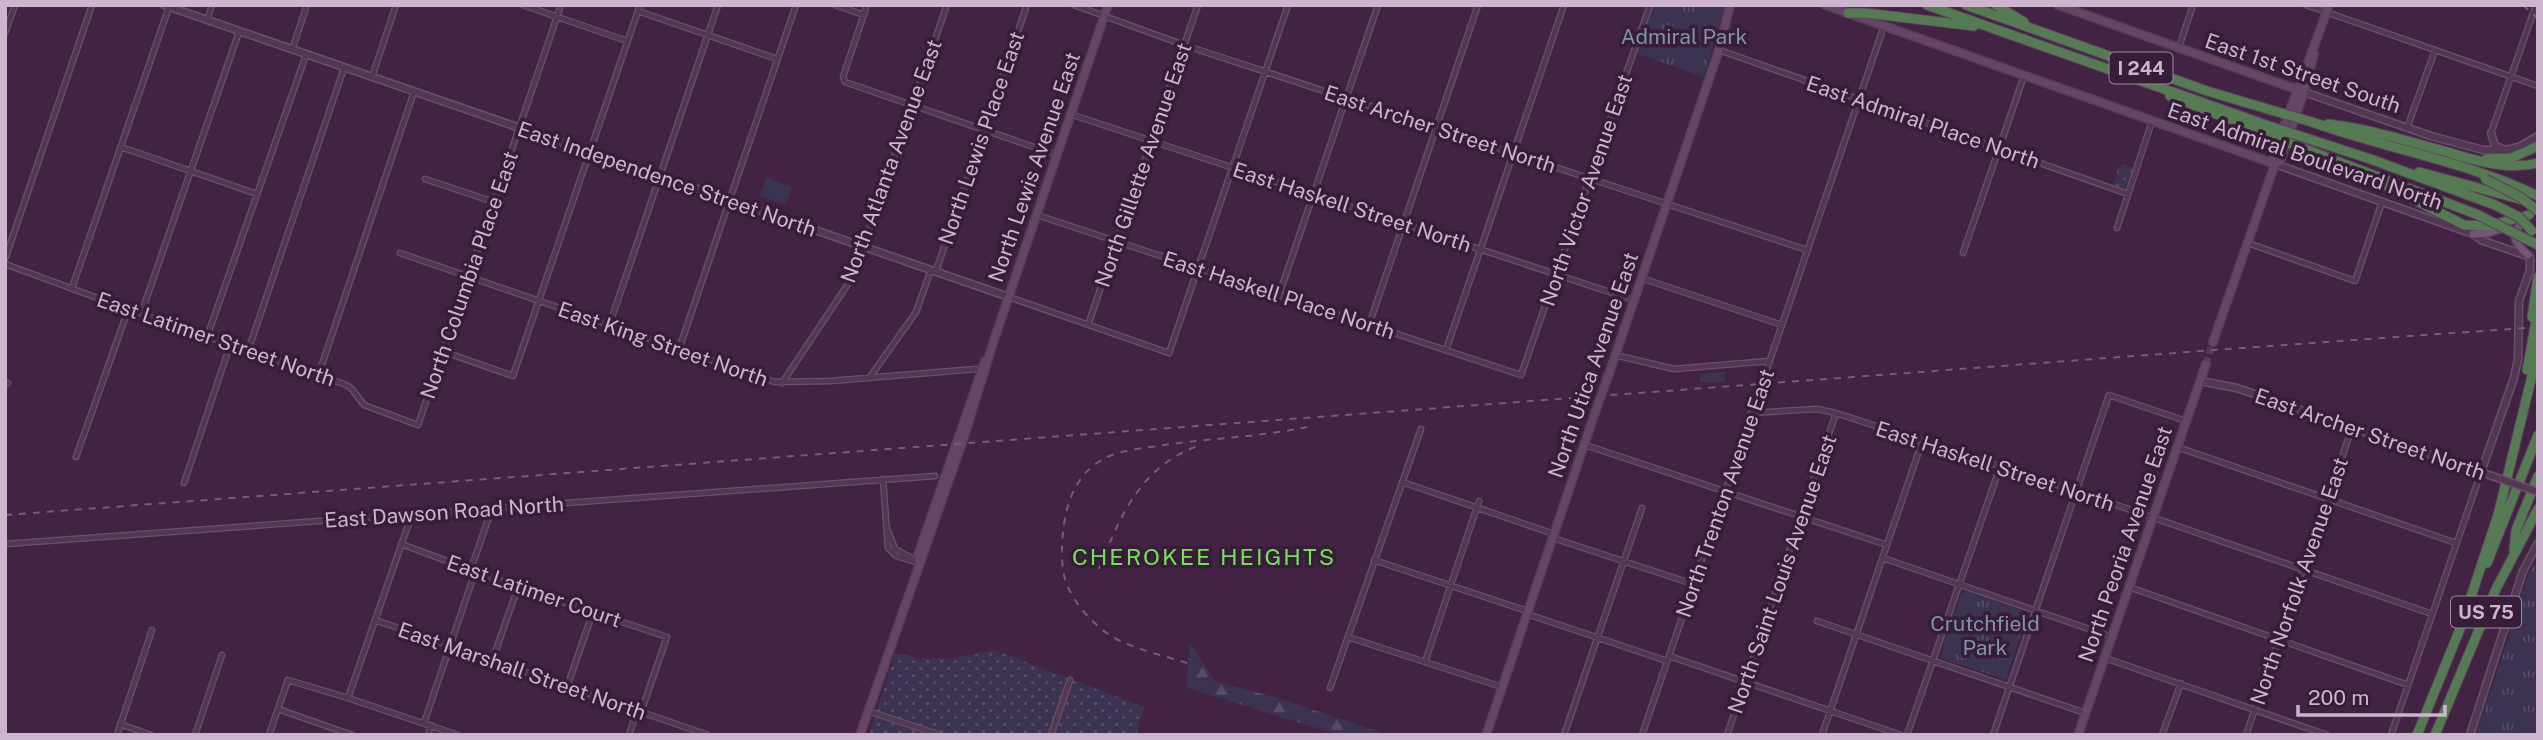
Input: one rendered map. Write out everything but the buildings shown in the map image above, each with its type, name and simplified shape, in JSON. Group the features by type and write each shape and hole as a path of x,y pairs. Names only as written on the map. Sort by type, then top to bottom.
{"highway":[{"name":"I 244","path":"1927,5 2137,79 2305,143"},
{"name":"I 244","path":"1966,5 2207,90 2347,134 2456,164 2526,191 2538,199"},
{"path":"1996,5 2041,32"},
{"path":"1847,13 1992,28"},
{"path":"2312,122 2348,126 2502,166 2538,163"},
{"path":"2305,143 2502,196 2538,199"},
{"path":"2305,143 2356,167 2476,214 2538,246"},
{"path":"2474,159 2511,158 2538,146"},
{"path":"2373,160 2495,205 2519,217 2532,231 2538,246"},
{"path":"2356,167 2405,197 2464,225 2489,226 2535,213 2520,197 2456,164"},
{"path":"2530,359 2538,277"},
{"path":"2506,485 2510,447 2538,310"},
{"name":"US 75","path":"2417,735 2462,624 2506,485 2538,351"},
{"path":"2462,624 2538,435"},
{"path":"2513,555 2516,530 2538,476"},
{"name":"US 75","path":"2435,735 2496,590 2538,509"}],"main road":[{"name":"North Lewis Avenue East","path":"860,735 964,437 1108,5"},
{"name":"East Admiral Boulevard North","path":"1825,5 2275,164"},
{"name":"East 1st Street South","path":"2058,5 2300,91"},
{"name":"North Utica Avenue East","path":"1486,735 1719,50 1729,6"},
{"path":"2213,342 2275,164 2280,162 2300,91 2313,62 2314,50 2328,9"},
{"path":"2473,234 2497,231 2535,213"},
{"path":"2528,255 2518,246 2515,236 2517,228 2535,213"},
{"name":"North Peoria Avenue East","path":"2078,735 2206,364"}],"street":[{"path":"5,33 15,5"},
{"path":"5,262 92,5"},
{"path":"207,20 212,5"},
{"path":"292,50 307,5"},
{"path":"372,78 396,5"},
{"path":"523,5 627,41"},
{"name":"North Columbia Place East","path":"418,425 561,5"},
{"path":"609,326 718,5"},
{"path":"679,349 796,5"},
{"path":"835,5 864,15"},
{"path":"867,5 844,80 1057,155"},
{"name":"North Atlanta Avenue East","path":"782,384 849,286 947,5"},
{"name":"North Lewis Place East","path":"870,377 916,312 934,270 1027,5"},
{"name":"East Archer Street North","path":"1074,5 1184,44 1807,250"},
{"name":"North Gillette Avenue East","path":"1088,325 1198,5"},
{"path":"1198,268 1288,5"},
{"path":"1279,295 1378,5"},
{"path":"1369,325 1478,5"},
{"path":"1446,351 1564,5"},
{"name":"North Victor Avenue East","path":"1521,375 1650,5"},
{"path":"2178,48 2193,5"},
{"path":"2306,5 2328,9 2538,86"},
{"path":"2483,150 2536,5"},
{"path":"72,288 166,6"},
{"name":"East Independence Street North","path":"166,6 1169,353 1198,268"},
{"path":"441,351 513,376 639,8 777,59"},
{"name":"North Trenton Avenue East","path":"1642,735 1884,26"},
{"path":"141,314 239,32"},
{"name":"East Admiral Place North","path":"1719,50 2127,194"},
{"path":"2407,128 2435,50"},
{"path":"207,337 306,55"},
{"path":"248,351 344,68"},
{"path":"1963,253 2024,76"},
{"name":"East 1st Street South","path":"2300,91 2407,128 2483,150 2519,147 2538,136"},
{"path":"318,376 414,92"},
{"name":"East Haskell Street North","path":"1070,114 1634,300"},
{"path":"2117,228 2152,121"},
{"path":"2491,133 2495,146 2506,150"},
{"path":"121,147 257,194"},
{"name":"East Admiral Boulevard North","path":"2275,164 2528,255"},
{"path":"425,179 494,202"},
{"path":"2247,243 2355,281 2382,202"},
{"name":"East Haskell Place North","path":"1036,215 1521,375"},
{"name":"East King Street North","path":"400,253 782,384 976,369"},
{"path":"2391,735 2514,378 2518,359 2519,302 2531,265 2528,255"},
{"name":"East Latimer Street North","path":"5,262 128,310 351,388 364,405 418,425"},
{"path":"1641,278 1782,325"},
{"path":"76,457 128,310"},
{"path":"184,483 230,345"},
{"path":"1615,354 1674,369 1770,361"},
{"name":"East Archer Street North","path":"2200,381 2237,388 2538,492"},
{"path":"1993,735 2109,395 2186,421"},
{"name":"East Haskell Street North","path":"1751,413 1817,410 1836,414 2076,491 2432,614"},
{"name":"North Saint Louis Avenue East","path":"1727,735 1836,414"},
{"name":"North Norfolk Avenue East","path":"2246,735 2352,428"},
{"path":"1330,688 1421,429"},
{"path":"1822,735 1922,442"},
{"path":"1585,444 1887,545"},
{"path":"2178,447 2456,543"},
{"path":"1907,735 2000,467"},
{"name":"East Dawson Road North","path":"5,544 935,476"},
{"path":"883,479 886,538 890,551 901,558 919,563"},
{"path":"1402,482 1693,584"},
{"path":"1425,662 1479,501"},
{"path":"424,723 492,508"},
{"path":"1564,735 1642,508"},
{"path":"348,698 412,514"},
{"path":"2470,735 2523,572 2538,543"},
{"name":"East Latimer Court","path":"401,544 667,637 639,711"},
{"path":"1883,558 2112,637"},
{"path":"1374,560 1597,638 1746,682 1901,735"},
{"path":"492,661 518,587"},
{"path":"2129,587 2408,685"},
{"path":"567,687 593,612"},
{"name":"East Marshall Street North","path":"375,620 708,735"},
{"path":"1817,621 2085,713"},
{"path":"117,735 152,631"},
{"path":"1348,637 1502,687"},
{"path":"195,735 222,655"},
{"path":"2105,658 2327,735"},
{"path":"269,735 288,680 458,735"},
{"path":"1051,735 1070,680"},
{"path":"2162,735 2181,683"},
{"path":"278,709 349,734"},
{"path":"629,735 639,711"},
{"path":"868,711 940,735"},
{"path":"120,724 151,735"},
{"path":"428,735 431,725"}],"green space":[{"name":"Admiral Park","path":"1652,5 1719,5 1724,8 1704,77 1636,53"},
{"path":"1708,22 1718,26 1710,48 1700,45"},
{"path":"2120,164 2134,168 2125,190 2112,186"},
{"path":"766,177 792,187 786,205 759,196"},
{"path":"1725,372 1725,382 1700,382 1700,374"},
{"path":"2533,563 2538,567 2538,735 2476,735 2510,633 2508,631"},
{"name":"Crutchfield Park","path":"1968,590 2028,613 2006,680 1940,656 1961,594"},
{"path":"1189,641 1215,681 1277,698 1389,735 1340,735 1187,688"},
{"path":"994,650 1144,707 1136,735 869,735 895,653 922,658 945,658"}],"tunnel":[{"path":"2206,364 2213,342"}],"railway":[{"path":"2523,5 2538,19"},
{"path":"5,515 2538,327"},
{"path":"1187,663 1118,640 1093,622 1074,599 1065,579 1062,556 1068,506 1079,481 1099,462 1118,453 1307,427"},
{"path":"1099,569 1115,530 1147,480 1161,466 1198,446"}],"district":[{"name":"CHEROKEE HEIGHTS","path":"1204,556"}]}
